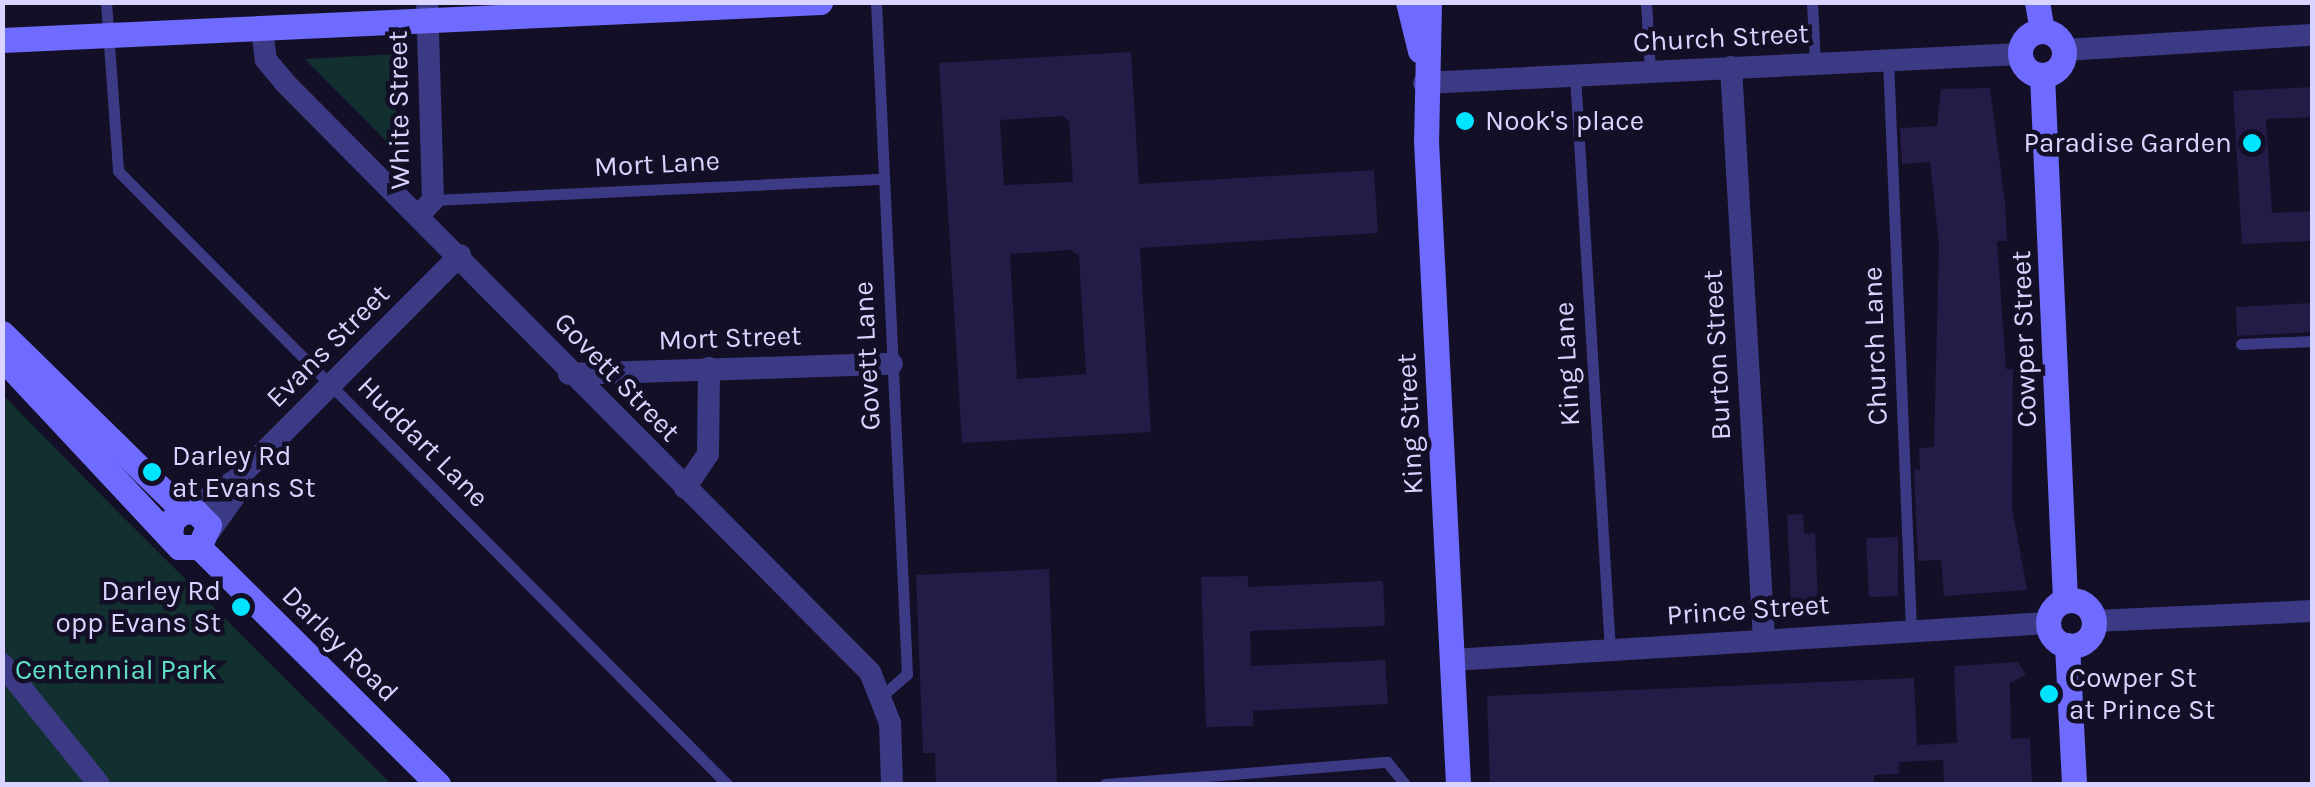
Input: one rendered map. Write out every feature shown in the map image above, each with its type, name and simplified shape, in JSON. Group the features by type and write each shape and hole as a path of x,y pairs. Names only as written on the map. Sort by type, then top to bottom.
{"main road":[{"path":"2,40 262,29 428,11 820,2"},
{"name":"King Street","path":"1408,2 1424,71"},
{"name":"King Street","path":"1429,2 1424,71 1458,784"},
{"path":"2037,2 2042,30"},
{"path":"2042,30 2058,37 2064,50 2059,67 2042,75 2028,70 2020,54 2026,38 2042,30"},
{"name":"Cowper Street","path":"2042,75 2065,600"},
{"path":"2,333 187,511 206,520 204,539 179,547 2,358"},
{"path":"170,535 172,520 187,511"},
{"name":"Darley Road","path":"204,539 438,784"},
{"path":"2067,646 2086,640 2094,621 2080,602 2065,600 2052,608 2048,623 2067,646 2074,784"}],"street":[{"name":"White Street","path":"427,206 428,11"},
{"name":"Govett Street","path":"262,29 273,70 427,206 460,255 569,374 870,672 883,695"},
{"path":"2064,50 2312,35"},
{"name":"Church Street","path":"1424,71 1575,75 2020,54"},
{"name":"Burton Street","path":"1731,67 1764,640"},
{"name":"Evans Street","path":"187,511 237,479 460,255"},
{"name":"Mort Street","path":"569,374 892,364"},
{"path":"685,488 708,454 709,368"},
{"name":"Evans Street","path":"204,539 234,497 237,479"},
{"path":"2094,621 2312,610"},
{"name":"Prince Street","path":"1452,660 2048,623"},
{"path":"2,664 99,784"},
{"path":"883,695 892,784"}],"lane":[{"name":"Huddart Lane","path":"106,2 118,172 727,784"},
{"name":"Govett Lane","path":"876,2 907,674 883,695"},
{"path":"1646,2 1650,72"},
{"path":"1812,2 1815,63"},
{"name":"Church Lane","path":"1888,60 1911,630"},
{"name":"King Lane","path":"1575,75 1610,650"},
{"name":"Mort Lane","path":"427,206 884,179"},
{"path":"2241,344 2312,341"},
{"path":"1106,784 1387,762 1405,784"}],"green space":[{"path":"397,54 402,157 305,59"},
{"name":"Centennial Park","path":"2,394 117,511 391,784 3,784"}],"building":[{"path":"1131,52 1139,184 1374,170 1378,233 1140,248 1151,432 962,443 939,63","holes":["1063,116 1069,121 1073,182 1004,185 1000,120","1071,250 1079,256 1086,374 1017,379 1010,254"]},
{"path":"2312,87 2312,117 2266,119 2272,213 2312,211 2312,241 2242,244 2233,91"},
{"path":"1990,88 2007,241 1997,241 2006,369 2013,369 2012,507 2027,590 1944,596 1941,560 1918,561 1914,470 1920,469 1919,448 1934,447 1939,244 1930,162 1902,164 1900,128 1937,126 1941,89"},
{"path":"2312,303 2312,332 2237,336 2236,307"},
{"path":"1803,514 1804,534 1815,533 1818,600 1791,601 1787,515"},
{"path":"1898,537 1898,596 1869,597 1866,538"},
{"path":"1049,569 1057,784 936,784 935,753 923,753 916,575"},
{"path":"1248,576 1248,587 1383,581 1385,626 1250,631 1251,666 1385,660 1388,704 1253,711 1253,726 1206,727 1201,577"},
{"path":"2018,662 2026,675 2010,683 2011,739 2030,738 2032,784 1944,784 1943,760 1899,762 1899,774 1874,775 1874,784 1490,784 1487,696 1914,678 1917,745 1957,743 1954,666"}],"place":[{"name":"Nook's place","path":"1465,121"},
{"name":"Paradise Garden","path":"2252,143"},
{"name":"Darley Rd at Evans St","path":"152,472"},
{"name":"Darley Rd opp Evans St","path":"241,607"},
{"name":"Cowper St at Prince St","path":"2049,694"}]}
